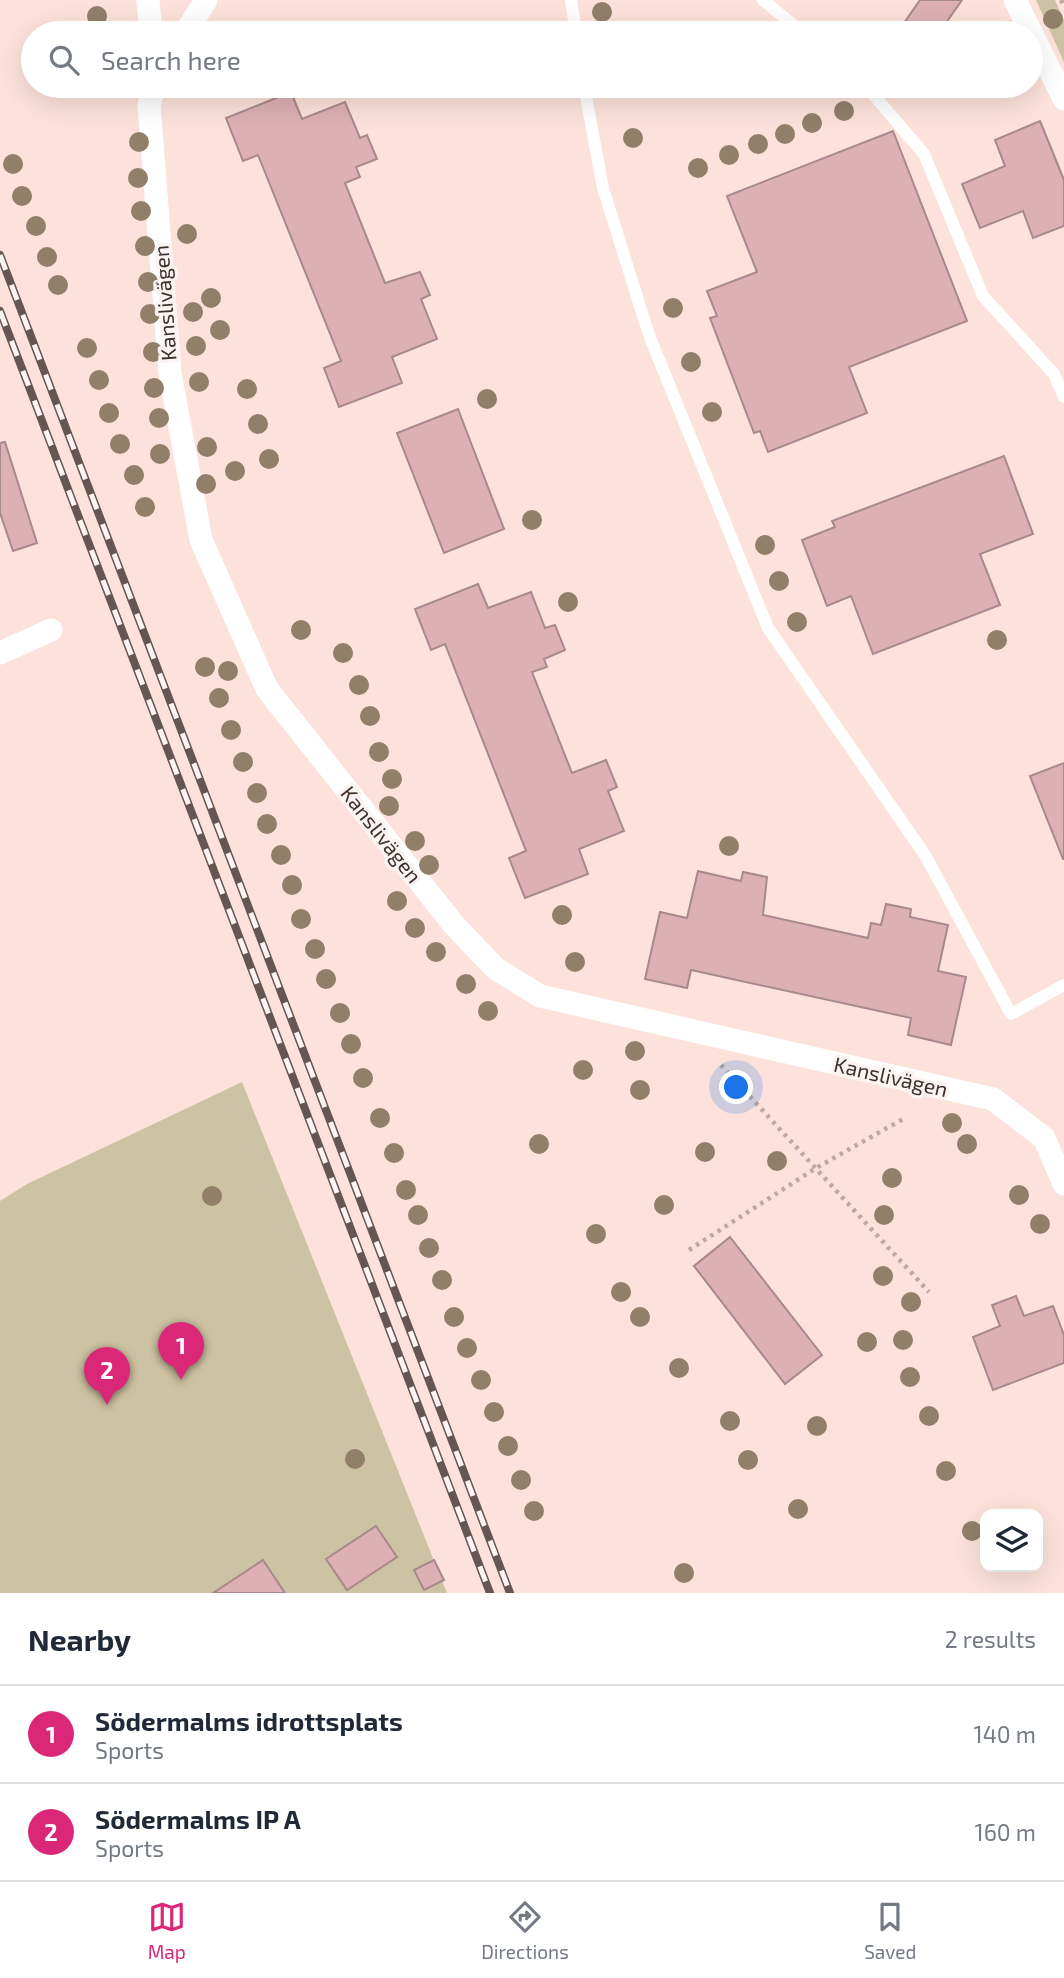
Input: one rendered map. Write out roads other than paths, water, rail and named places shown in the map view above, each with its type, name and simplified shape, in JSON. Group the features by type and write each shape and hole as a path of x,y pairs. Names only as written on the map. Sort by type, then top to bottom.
{"street":[{"path":"148,0 150,21"},
{"path":"193,21 206,0"},
{"path":"1015,0 1025,21"},
{"path":"1043,57 1064,99"},
{"name":"Kanslivägen","path":"151,98 149,106 170,373 201,540 267,689 454,925 495,968 540,996 993,1099 1044,1138 1064,1184"},
{"path":"0,653 51,630"}],"lane":[{"path":"570,0 574,21"},
{"path":"763,0 788,21"},
{"path":"586,98 603,188 649,335 768,628 925,855 1011,1014 1064,985"},
{"path":"876,98 924,154 983,296 1054,374 1064,397"}],"railway":[{"path":"0,255 510,1593"},
{"path":"0,311 490,1593"}],"place":[{"name":"Södermalms idrottsplats","path":"181,1380"},
{"name":"Södermalms IP A","path":"107,1405"}]}
